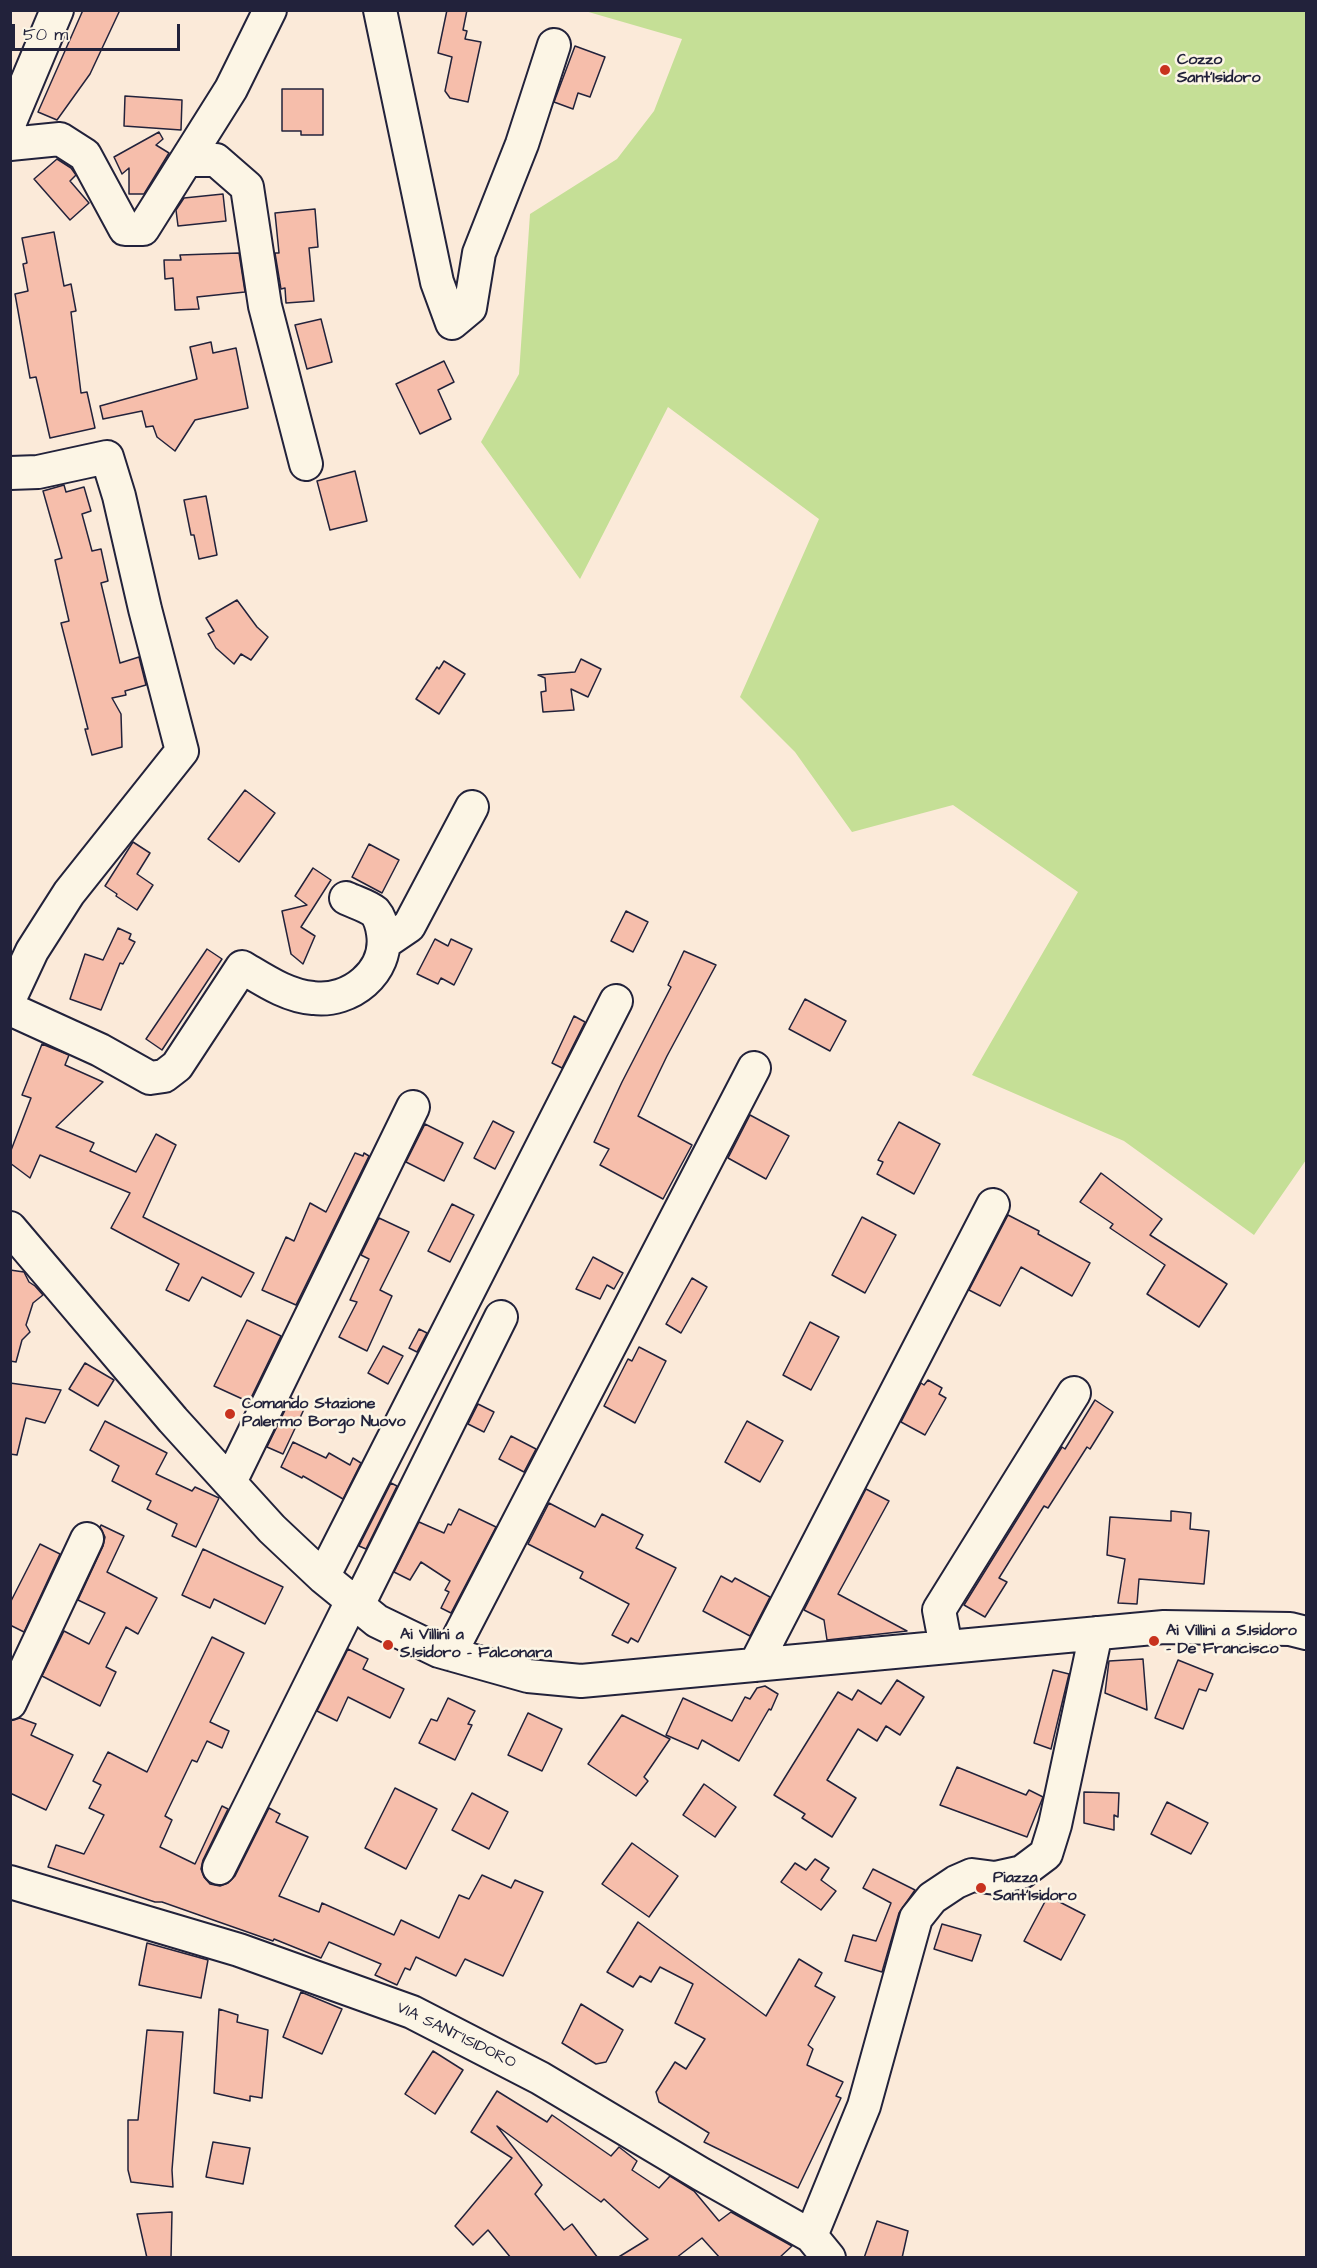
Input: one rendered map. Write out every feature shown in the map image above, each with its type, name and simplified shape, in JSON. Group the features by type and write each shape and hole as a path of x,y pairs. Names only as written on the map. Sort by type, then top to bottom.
{"street":[{"path":"10,122 57,10"},
{"path":"10,144 60,139 86,155 125,229 143,229 231,89 270,10"},
{"path":"380,10 437,282 452,323 470,309 479,253 522,144 554,45"},
{"path":"188,160 216,160 247,187 265,306 306,464"},
{"path":"10,474 38,472 107,457 119,496 145,609 182,751 69,893 32,951 10,998"},
{"path":"384,943 409,926 472,807"},
{"path":"10,1009 100,1050 150,1078 164,1076 177,1066 242,967 289,992 314,999 349,992 364,983 374,973 384,943 381,924 374,911 346,898"},
{"path":"323,1577 616,1001"},
{"path":"450,1654 754,1068"},
{"path":"230,1482 413,1107"},
{"path":"755,1665 993,1205"},
{"path":"10,1228 173,1420 272,1529 323,1577 377,1621 439,1651 528,1676 581,1681 1164,1627 1290,1629 1306,1633"},
{"path":"219,1868 501,1317"},
{"path":"946,1647 939,1610 1074,1393"},
{"path":"10,1703 87,1539"},
{"path":"820,2247 864,2106 916,1918 932,1899 956,1882 972,1875 995,1878 1022,1872 1046,1854 1055,1825 1096,1633"},
{"name":"VIA SANT'ISIDORO","path":"10,1882 239,1950 412,2012 540,2078 820,2247"}],"green space":[{"path":"585,11 1306,11 1306,1160 1254,1235 1124,1141 972,1075 1078,892 953,805 852,832 795,752 740,697 819,519 668,407 580,579 481,442 519,374 530,214 617,159 654,111 682,39"}],"building":[{"path":"83,10 120,10 90,74 57,120 38,112"},
{"path":"447,10 467,10 463,30 467,31 465,39 481,42 468,102 450,98 445,91 452,57 438,53"},
{"path":"575,46 605,57 590,97 578,93 573,109 554,102"},
{"path":"282,89 323,89 323,135 301,135 301,131 282,131"},
{"path":"125,96 182,100 181,130 124,126"},
{"path":"159,132 163,139 156,145 169,153 144,194 129,194 129,168 122,174 114,157"},
{"path":"57,159 71,168 76,175 70,181 89,203 70,220 34,179"},
{"path":"223,194 226,221 178,226 176,210 184,198"},
{"path":"315,209 318,247 309,248 314,301 286,303 285,288 281,289 275,253 279,253 275,213"},
{"path":"54,232 64,286 71,284 76,311 71,312 81,393 87,392 95,428 50,438 36,377 30,378 15,294 28,291 23,264 27,263 22,238"},
{"path":"239,253 245,292 197,297 199,309 175,310 173,278 165,279 164,260 181,260 180,255"},
{"path":"321,319 332,362 307,369 295,325"},
{"path":"211,342 213,353 236,348 248,408 195,420 175,451 157,437 153,426 146,427 142,411 103,419 100,406 197,379 190,347"},
{"path":"444,361 454,382 438,390 451,419 420,434 396,384"},
{"path":"355,471 367,521 330,530 317,481"},
{"path":"64,485 66,492 84,487 91,511 82,514 92,551 101,549 108,581 101,583 120,663 139,657 146,685 125,691 126,695 112,698 121,714 122,747 92,755 85,729 88,729 61,623 69,621 55,560 62,558 43,491"},
{"path":"206,496 217,555 199,559 194,535 191,535 184,500"},
{"path":"237,600 257,627 268,637 251,660 241,654 234,664 216,648 208,634 214,631 206,618"},
{"path":"581,659 601,669 588,697 571,689 574,710 543,712 541,692 546,691 545,678 538,675 575,672"},
{"path":"444,661 465,674 439,714 416,699 437,667 439,669"},
{"path":"245,790 275,813 239,862 208,839"},
{"path":"133,842 150,853 137,874 153,885 137,910 105,886"},
{"path":"369,844 399,860 382,893 352,877"},
{"path":"313,868 331,880 301,927 315,936 303,964 291,954 282,911 307,905 295,896"},
{"path":"626,911 648,922 633,952 611,941"},
{"path":"118,928 131,934 129,939 135,942 123,964 120,963 101,1010 70,999 85,954 103,960"},
{"path":"435,939 448,946 451,939 472,949 454,985 441,978 438,984 417,974"},
{"path":"207,949 222,959 162,1050 146,1039"},
{"path":"684,951 716,965 638,1116 692,1145 663,1199 600,1165 609,1149 594,1142 671,987 668,985"},
{"path":"805,999 846,1021 830,1051 789,1029"},
{"path":"574,1016 585,1022 562,1068 552,1063"},
{"path":"42,1044 69,1055 65,1065 103,1082 56,1127 94,1143 90,1151 136,1172 156,1134 176,1145 143,1217 254,1273 241,1297 202,1277 189,1301 166,1290 179,1264 111,1228 130,1193 40,1155 30,1178 10,1163 10,1153 31,1098 22,1095"},
{"path":"750,1115 789,1136 766,1179 728,1158"},
{"path":"493,1121 514,1132 495,1169 474,1158"},
{"path":"899,1122 940,1144 914,1194 877,1174 883,1162 878,1160"},
{"path":"425,1124 463,1143 444,1181 406,1162"},
{"path":"355,1153 363,1156 364,1153 369,1156 296,1305 262,1290 286,1237 294,1241 310,1203 326,1212"},
{"path":"1101,1173 1162,1219 1150,1235 1227,1284 1199,1327 1147,1294 1165,1265 1110,1228 1113,1224 1080,1202"},
{"path":"452,1204 474,1215 450,1262 428,1251"},
{"path":"1008,1215 1039,1231 1038,1234 1090,1263 1072,1296 1021,1267 1000,1306 969,1290"},
{"path":"862,1217 896,1235 865,1293 832,1275"},
{"path":"379,1218 409,1232 380,1290 392,1296 367,1351 339,1337 357,1302 350,1300 369,1259 361,1255"},
{"path":"593,1257 623,1273 614,1289 607,1285 600,1299 576,1289"},
{"path":"10,1270 24,1272 29,1282 43,1295 33,1303 26,1325 30,1332 22,1340 16,1362 10,1361"},
{"path":"692,1278 707,1287 681,1333 666,1324"},
{"path":"247,1320 281,1336 249,1402 214,1386"},
{"path":"810,1322 839,1337 811,1390 783,1375"},
{"path":"419,1329 427,1333 417,1352 409,1348"},
{"path":"383,1346 403,1356 388,1384 368,1373"},
{"path":"639,1347 666,1361 635,1423 604,1406 628,1359 632,1361"},
{"path":"85,1363 114,1380 98,1406 69,1389"},
{"path":"928,1380 942,1388 939,1394 946,1398 925,1435 901,1422 921,1383 924,1385"},
{"path":"10,1383 61,1390 45,1423 26,1418 17,1455 10,1454"},
{"path":"291,1398 306,1405 283,1454 267,1447"},
{"path":"1095,1400 1113,1412 1090,1449 1087,1447 1048,1508 1044,1506 999,1578 1007,1582 985,1617 964,1605 1062,1447 1065,1449"},
{"path":"478,1404 494,1412 484,1432 468,1424"},
{"path":"105,1421 167,1453 156,1474 192,1491 195,1487 219,1498 196,1547 172,1536 177,1524 147,1509 151,1501 112,1481 119,1466 90,1450"},
{"path":"747,1421 783,1441 760,1482 725,1462"},
{"path":"511,1436 536,1449 524,1472 499,1459"},
{"path":"293,1442 326,1458 329,1453 350,1465 353,1458 361,1463 343,1499 303,1476 302,1478 281,1467"},
{"path":"391,1483 397,1486 366,1549 359,1546"},
{"path":"866,1489 889,1501 838,1594 907,1631 827,1640 824,1620 804,1610"},
{"path":"549,1503 595,1527 602,1514 643,1535 636,1548 676,1568 638,1642 631,1638 628,1643 612,1635 629,1604 580,1578 583,1572 528,1544"},
{"path":"459,1509 496,1527 451,1613 441,1608 449,1592 445,1590 450,1581 421,1562 410,1580 394,1572 419,1522 444,1533"},
{"path":"1171,1511 1191,1513 1190,1529 1209,1531 1204,1584 1139,1579 1137,1604 1118,1603 1125,1559 1107,1555 1110,1517 1171,1521"},
{"path":"101,1525 124,1536 107,1572 157,1598 138,1634 126,1627 106,1667 116,1672 100,1706 42,1676 64,1631 89,1644 105,1613 78,1600 103,1546 105,1537"},
{"path":"40,1544 60,1554 24,1632 10,1625 10,1603"},
{"path":"203,1549 283,1587 265,1624 214,1599 210,1608 182,1595"},
{"path":"721,1576 732,1582 735,1578 770,1597 750,1636 703,1611"},
{"path":"212,1637 244,1653 210,1722 229,1731 222,1748 207,1741 197,1762 192,1760 165,1816 172,1820 160,1847 195,1864 222,1806 228,1809 203,1860 201,1869 210,1884 220,1886 228,1883 235,1876 269,1808 280,1814 276,1822 308,1837 279,1896 319,1912 322,1903 394,1935 401,1920 439,1938 459,1895 469,1899 482,1875 511,1888 515,1880 543,1892 503,1976 465,1959 456,1976 416,1957 410,1970 405,1968 397,1985 375,1975 381,1964 329,1942 321,1958 274,1939 273,1941 162,1902 155,1902 48,1867 56,1845 84,1854 104,1815 89,1808 101,1785 93,1781 108,1752 147,1772"},
{"path":"348,1649 368,1659 363,1669 404,1689 390,1718 348,1697 337,1721 317,1711"},
{"path":"1143,1659 1147,1710 1105,1693 1109,1661"},
{"path":"1178,1660 1213,1674 1206,1691 1199,1689 1183,1729 1155,1718"},
{"path":"1053,1670 1069,1674 1051,1749 1034,1743"},
{"path":"897,1680 924,1697 900,1735 886,1726 877,1741 858,1729 827,1780 856,1798 832,1837 802,1818 805,1814 774,1795 838,1692 852,1700 858,1690 881,1704"},
{"path":"765,1686 778,1694 771,1710 769,1709 739,1761 702,1740 698,1749 666,1735 683,1698 732,1721 745,1697 750,1699 757,1688"},
{"path":"448,1698 475,1711 468,1724 472,1725 455,1760 419,1743 431,1719 437,1721"},
{"path":"528,1713 562,1729 542,1771 508,1755"},
{"path":"622,1715 670,1739 644,1777 648,1781 636,1796 588,1764"},
{"path":"20,1718 36,1724 31,1735 73,1755 46,1810 10,1793 10,1721"},
{"path":"957,1767 1026,1795 1029,1790 1043,1797 1027,1837 940,1805"},
{"path":"704,1784 736,1807 715,1837 683,1815"},
{"path":"395,1788 437,1809 406,1869 365,1848"},
{"path":"1084,1792 1119,1793 1118,1817 1114,1815 1114,1830 1084,1823"},
{"path":"472,1793 508,1812 489,1849 452,1830"},
{"path":"1167,1802 1208,1823 1191,1854 1151,1834"},
{"path":"632,1843 678,1876 649,1917 602,1884"},
{"path":"815,1859 829,1868 821,1880 836,1891 821,1910 781,1882 795,1863 806,1870"},
{"path":"873,1869 915,1890 899,1913 882,1972 845,1961 853,1935 876,1941 891,1903 863,1888"},
{"path":"1048,1896 1085,1915 1061,1960 1024,1941"},
{"path":"638,1922 766,2016 799,1959 822,1973 815,1986 835,1997 808,2045 813,2049 807,2065 843,2082 836,2096 841,2098 798,2188 704,2142 709,2133 659,2102 656,2092 675,2062 686,2069 705,2039 675,2023 693,1984 660,1967 651,1982 640,1976 633,1987 607,1972"},
{"path":"942,1924 981,1935 972,1961 934,1949"},
{"path":"147,1943 208,1960 201,1998 139,1985"},
{"path":"301,1992 342,2009 322,2054 283,2037"},
{"path":"581,2004 623,2030 606,2062 596,2064 562,2043"},
{"path":"219,2009 238,2015 237,2022 268,2030 262,2098 250,2096 250,2101 214,2093"},
{"path":"147,2030 183,2032 172,2170 173,2187 131,2182 128,2170 128,2120 138,2120"},
{"path":"433,2051 463,2070 435,2114 405,2094"},
{"path":"497,2091 547,2122 552,2115 611,2156 619,2147 637,2161 632,2170 659,2188 670,2176 694,2191 719,2221 731,2212 792,2246 779,2258 720,2258 702,2238 676,2258 617,2258 648,2239 604,2199 601,2202 497,2126 542,2185 535,2194 564,2230 572,2224 598,2258 511,2258 488,2230 473,2245 455,2226 512,2158 471,2132"},
{"path":"213,2142 250,2148 243,2184 206,2177"},
{"path":"172,2212 171,2258 147,2258 137,2214"},
{"path":"877,2221 908,2231 902,2258 864,2258"}],"place":[{"name":"Cozzo Sant'Isidoro","path":"1165,70"},
{"name":"Comando Stazione Palermo Borgo Nuovo","path":"230,1414"},
{"name":"Ai Villini a S.Isidoro - De Francisco","path":"1154,1641"},
{"name":"Ai Villini a S.Isidoro - Falconara","path":"388,1645"},
{"name":"Piazza Sant'Isidoro","path":"981,1888"}]}
